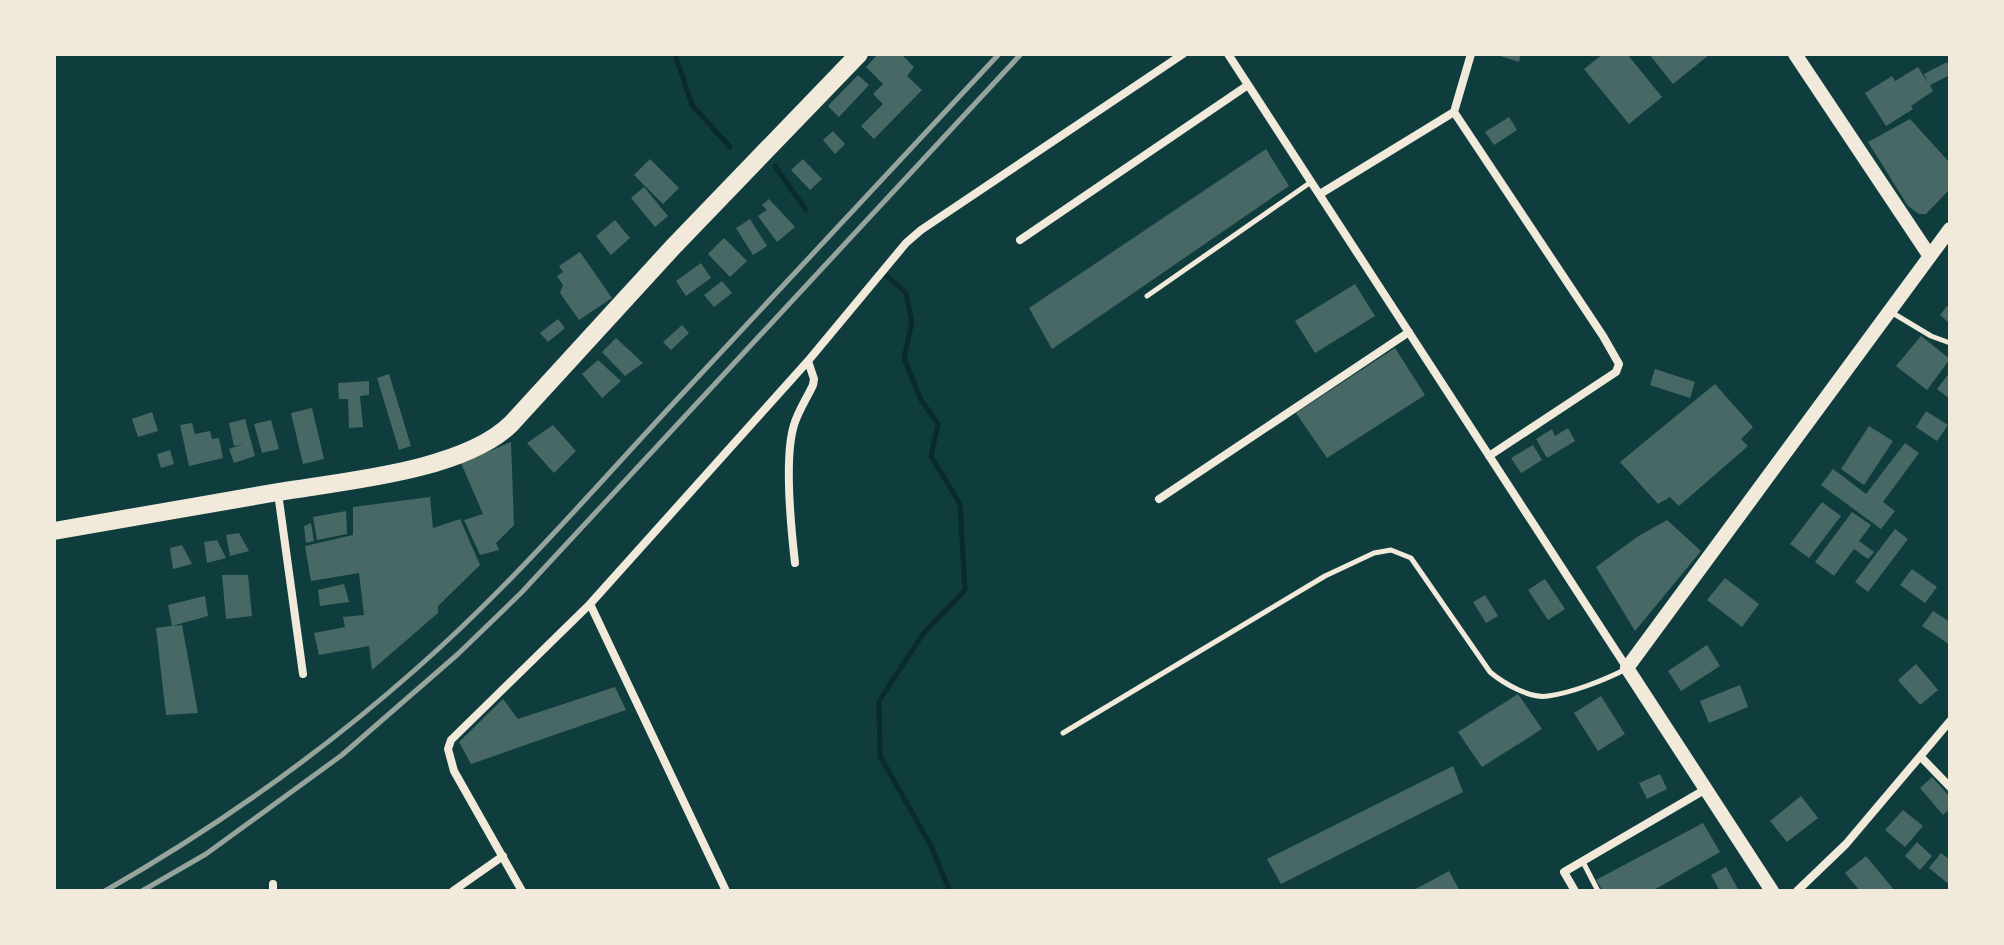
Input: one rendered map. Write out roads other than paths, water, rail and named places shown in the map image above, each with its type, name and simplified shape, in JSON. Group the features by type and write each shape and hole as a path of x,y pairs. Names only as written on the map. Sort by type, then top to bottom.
{"main road":[{"path":"54,531 375,477 429,464 477,447 505,430 673,247 859,54"}],"street":[{"path":"522,891 454,771 448,749 451,740 590,604 808,361 890,259 921,230 1183,54"},
{"path":"1228,54 1772,891"},
{"path":"1320,194 1454,112 1471,54"},
{"path":"1795,54 1929,255"},
{"path":"1020,240 1248,85"},
{"path":"1454,112 1619,364 1616,372 1489,456"},
{"path":"1627,668 1950,229"},
{"path":"1159,499 1409,332"},
{"path":"795,563 791,526 791,443 793,427 813,385 808,361"},
{"path":"278,492 303,674"},
{"path":"590,604 726,891"},
{"path":"1797,891 1846,844 1950,721"},
{"path":"1921,757 1950,787"},
{"path":"1575,891 1564,872 1706,789"},
{"path":"453,891 503,856"}],"lane":[{"path":"1147,296 1311,181"},
{"path":"1890,311 1931,336 1950,343"},
{"path":"1063,733 1325,576 1374,553 1391,550 1411,558 1490,672 1500,680 1537,696 1548,696 1610,677 1627,668"},
{"path":"1583,862 1598,891"}],"waterway":[{"path":"675,54 692,105 730,147"},
{"path":"775,166 806,210"},
{"path":"887,276 906,293 912,322 904,358 921,400 938,424 931,456 960,504 965,590 923,634 879,701 880,756 930,844 950,891"}],"railway":[{"path":"105,891 187,842 305,760 380,700 451,637 553,534 999,54"},
{"path":"142,891 206,854 342,755 458,654 521,593 1021,54"}]}
